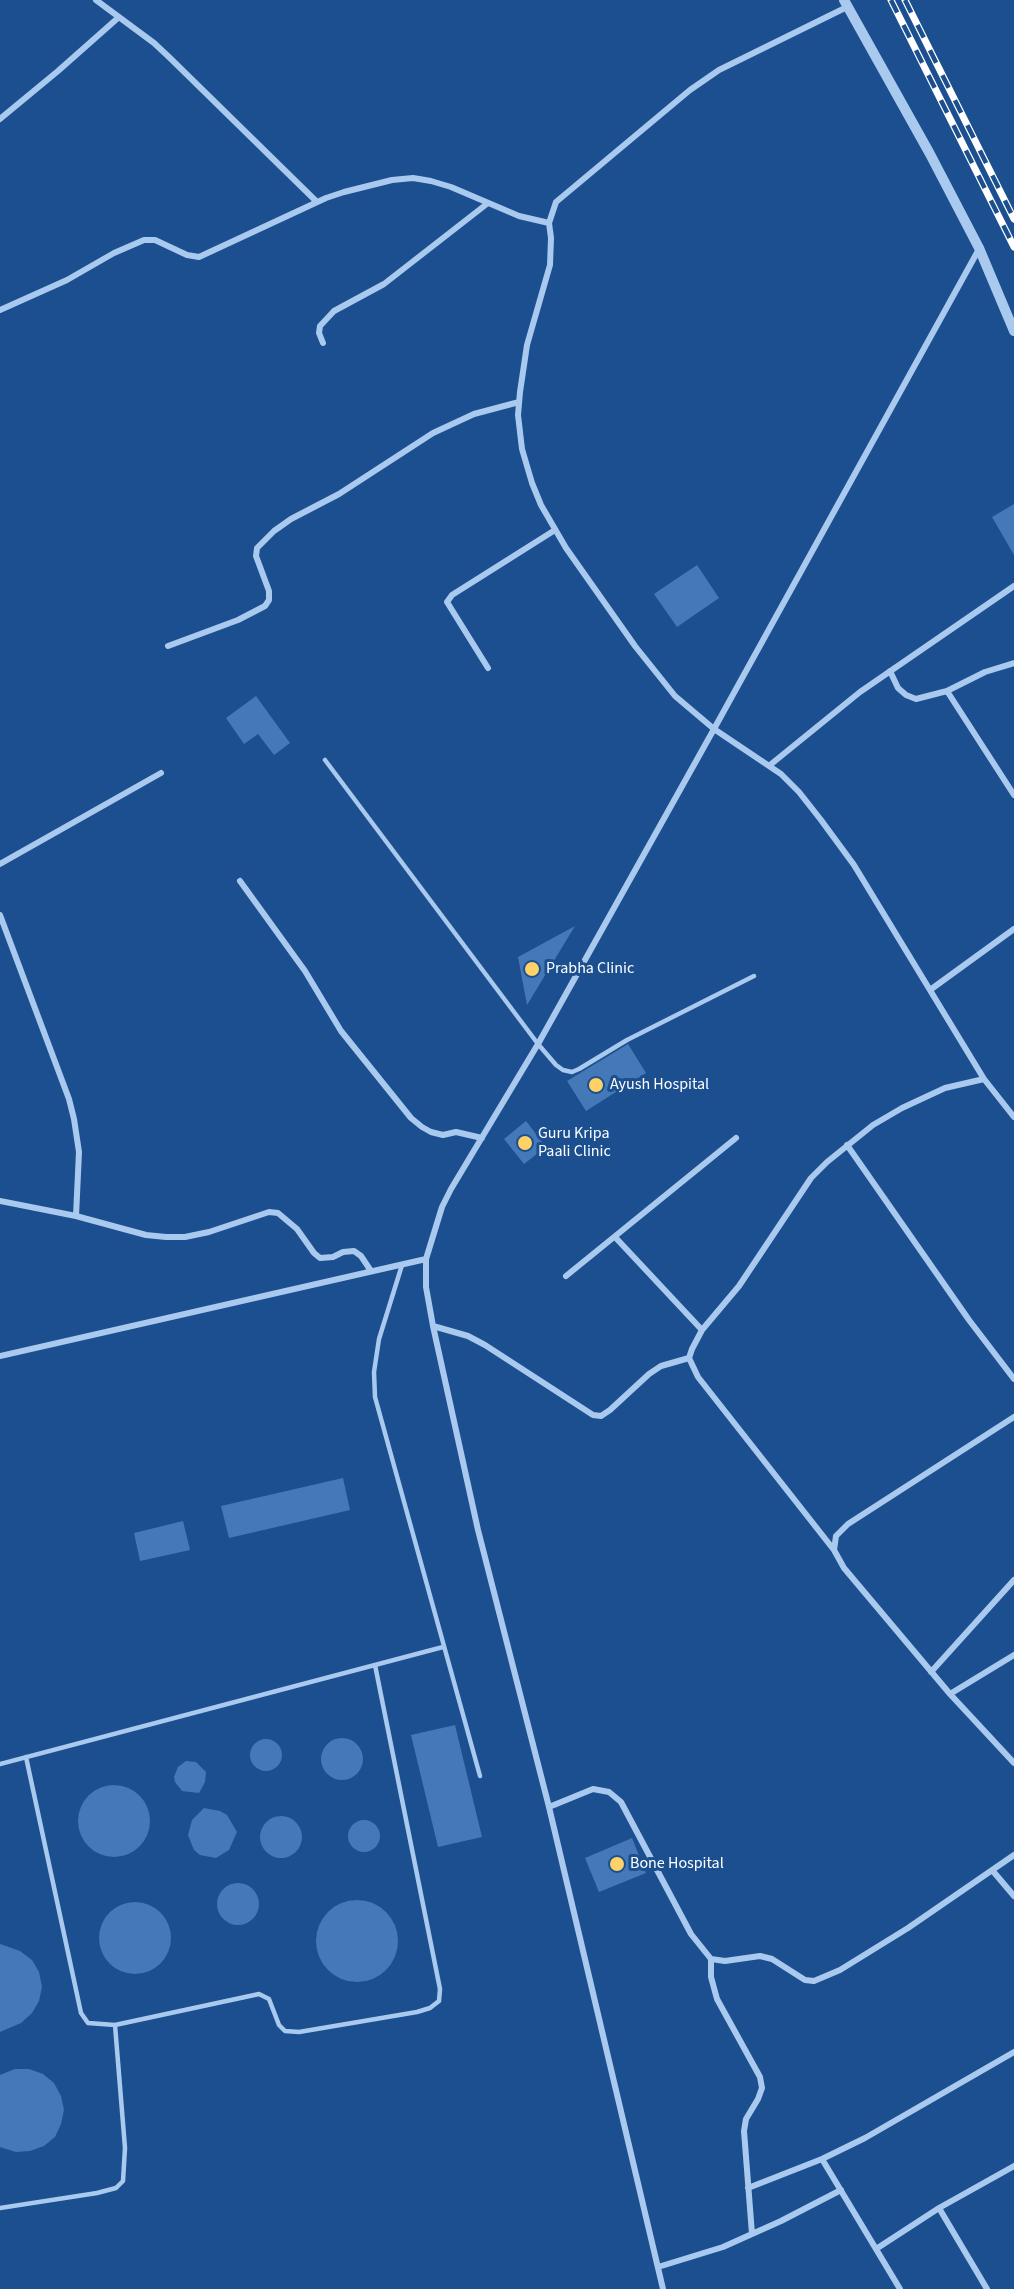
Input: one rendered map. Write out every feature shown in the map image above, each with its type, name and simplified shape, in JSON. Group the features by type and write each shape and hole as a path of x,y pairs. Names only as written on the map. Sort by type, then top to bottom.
{"street":[{"path":"96,0 154,43 317,202"},
{"path":"1014,331 979,248 930,154 845,3 719,70 690,90 565,192 556,202 549,224 550,265 527,345 519,402 519,429 527,467 541,505 555,530 635,646 664,684 691,711 714,729 770,765 800,792 841,847 984,1078 1014,1117"},
{"path":"0,119 118,17"},
{"path":"0,310 67,280 114,253 144,240 155,240 187,255 199,257 317,202 371,184 413,178 451,187 519,216 549,224"},
{"path":"323,343 319,333 320,326 334,311 384,284 488,203"},
{"path":"663,2289 549,1807 478,1530 433,1326 426,1287 426,1259 442,1207 538,1044 979,248"},
{"path":"168,646 238,620 265,606 270,591 256,556 257,548 282,525 362,480 433,433 474,414 519,402"},
{"path":"488,668 447,602 452,595 555,530"},
{"path":"770,765 838,709 1014,586"},
{"path":"890,671 898,688 906,695 916,699 947,691 985,672 1014,663"},
{"path":"947,691 1014,795"},
{"path":"0,864 161,773"},
{"path":"240,881 305,971 341,1031 411,1118 431,1132 443,1135 456,1132 482,1138"},
{"path":"0,915 69,1099 79,1152 76,1216"},
{"path":"930,990 1014,929"},
{"path":"433,1326 468,1336 485,1345 593,1415 601,1416 655,1370 689,1358 702,1330 739,1286 812,1178 847,1145 873,1125 902,1108 945,1088 984,1078"},
{"path":"566,1276 736,1138"},
{"path":"847,1145 969,1320 1014,1379"},
{"path":"0,1201 76,1216 146,1235 185,1237 232,1225 269,1212 278,1213 291,1223 314,1253 321,1258 354,1251 361,1256 371,1271"},
{"path":"615,1237 702,1330"},
{"path":"0,1356 426,1259"},
{"path":"689,1358 698,1377 834,1550 844,1568 950,1695 1014,1763"},
{"path":"834,1550 836,1536 848,1524 1014,1417"},
{"path":"931,1672 1014,1580"},
{"path":"950,1695 1014,1655"},
{"path":"549,1807 593,1789 609,1792 621,1802 691,1934 711,1959 711,1977 717,1998 760,2077 762,2088 746,2119 744,2131 752,2234"},
{"path":"711,1959 725,1961 760,1956 780,1964 805,1980 814,1981 829,1977 908,1928 1014,1855"},
{"path":"992,1870 1014,1896"},
{"path":"748,2188 822,2159 865,2138 1014,2052"},
{"path":"822,2159 900,2289"},
{"path":"876,2249 939,2208 1014,2166"},
{"path":"658,2267 710,2252 841,2190"},
{"path":"939,2208 987,2289"}],"lane":[{"path":"325,760 556,1065 572,1072 627,1040 754,976"},
{"path":"402,1264 380,1339 374,1372 375,1397 480,1776"},
{"path":"0,1764 443,1647"},
{"path":"26,1757 81,2013 88,2023 115,2025 259,1994 269,1999 279,2025 285,2031 299,2032 417,2012 430,2008 439,2001 440,1989 375,1665"},
{"path":"0,2208 97,2193 116,2188 123,2181 125,2148 115,2025"}],"building":[{"path":"1014,504 1014,555 992,517"},
{"path":"697,565 719,598 677,627 654,594"},
{"path":"256,696 290,743 274,755 258,734 244,744 226,718"},
{"path":"575,926 527,1005 518,957"},
{"path":"628,1044 646,1073 586,1111 567,1081"},
{"path":"526,1121 546,1147 524,1164 504,1139"},
{"path":"343,1478 350,1510 229,1538 221,1506"},
{"path":"183,1521 190,1550 140,1561 134,1533"},
{"path":"455,1725 482,1837 438,1847 411,1735"},
{"path":"342,1738 350,1739 357,1744 362,1751 362,1767 357,1774 350,1779 342,1780 334,1779 327,1774 322,1767 321,1759 322,1751 327,1744 334,1739"},
{"path":"266,1739 277,1744 282,1755 277,1766 266,1771 255,1766 250,1755 255,1744"},
{"path":"186,1761 196,1762 206,1772 205,1782 199,1793 182,1791 175,1782 174,1777 178,1767"},
{"path":"114,1785 128,1788 140,1795 147,1807 150,1821 147,1835 140,1847 128,1854 114,1857 100,1854 88,1847 81,1835 78,1821 81,1807 88,1795 100,1788"},
{"path":"204,1808 227,1815 237,1832 229,1850 216,1858 200,1855 194,1850 188,1835 192,1820"},
{"path":"281,1816 289,1817 296,1822 301,1829 301,1845 296,1852 289,1857 281,1858 273,1857 266,1852 261,1845 260,1837 261,1829 266,1822 273,1817"},
{"path":"364,1820 375,1825 380,1836 375,1847 364,1852 353,1847 348,1836 353,1825"},
{"path":"632,1838 646,1873 599,1892 585,1858"},
{"path":"238,1883 246,1884 253,1889 258,1896 258,1912 253,1919 246,1924 238,1925 230,1924 223,1919 218,1912 217,1904 218,1896 223,1889 230,1884"},
{"path":"349,1900 365,1900 380,1907 391,1918 398,1933 395,1957 386,1970 365,1982 349,1982 334,1975 323,1964 316,1949 316,1933 323,1918 334,1907"},
{"path":"128,1902 142,1902 161,1912 171,1931 171,1945 161,1964 142,1974 128,1974 109,1964 99,1945 99,1931 109,1912"},
{"path":"0,1944 20,1951 32,1960 39,1972 42,1987 39,2001 32,2013 21,2023 0,2032"},
{"path":"15,2069 29,2069 43,2074 54,2083 61,2096 64,2110 55,2137 44,2146 30,2151 16,2152 0,2147 0,2075"}],"railway":[{"path":"891,0 1014,247"},
{"path":"905,0 1014,219"}],"place":[{"name":"Prabha Clinic","path":"532,969"},
{"name":"Ayush Hospital","path":"596,1085"},
{"name":"Guru Kripa Paali Clinic","path":"525,1143"},
{"name":"Bone Hospital","path":"617,1864"}]}
